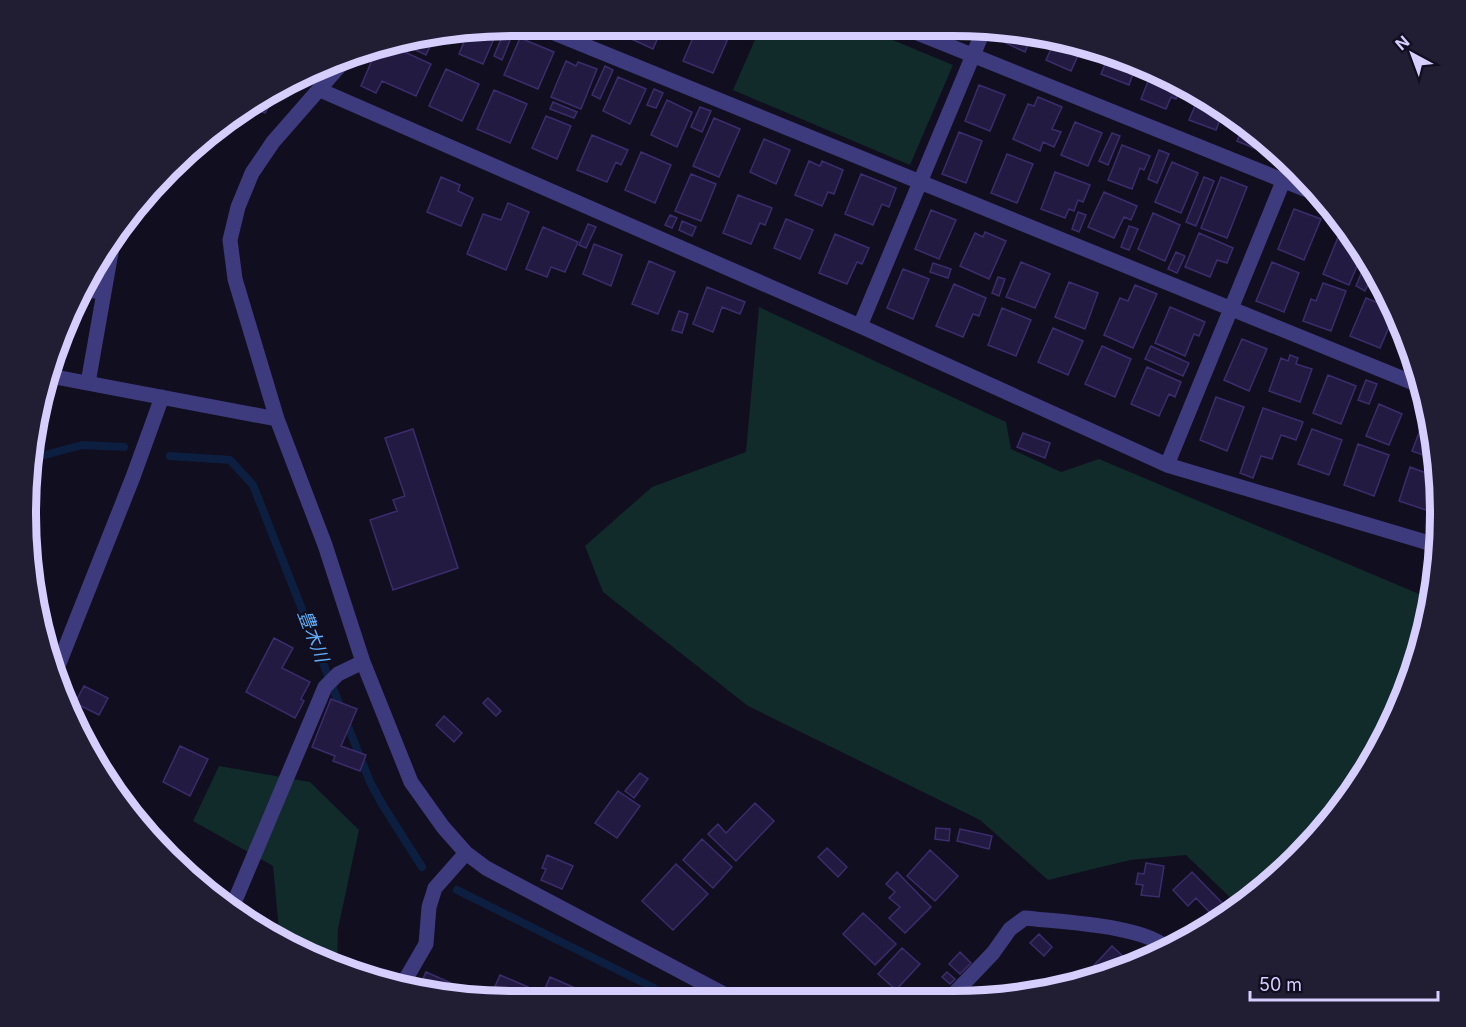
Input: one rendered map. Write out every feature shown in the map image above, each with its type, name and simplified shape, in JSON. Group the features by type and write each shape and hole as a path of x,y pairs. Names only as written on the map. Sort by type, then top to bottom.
{"street":[{"path":"562,36 1412,382"},
{"path":"925,36 1286,174 1167,465"},
{"path":"860,326 918,181 980,37"},
{"path":"336,70 273,142 252,173 238,207 230,240 235,279 277,419 325,545 363,662 411,782 443,827 466,853 486,868 718,991"},
{"path":"320,90 860,326 1167,465 1429,543"},
{"path":"88,383 110,258"},
{"path":"91,291 104,292"},
{"path":"56,377 277,419"},
{"path":"59,662 133,477 162,397"},
{"path":"235,901 325,687 338,674 363,662"},
{"path":"405,979 426,944 429,907 435,888 466,853"},
{"path":"957,991 993,953 1010,929 1025,918 1136,932 1162,943"}],"green space":[{"path":"757,36 883,36 953,65 910,165 733,90"},
{"path":"759,307 1006,422 1011,449 1061,472 1099,459 1423,596 1405,667 1381,725 1350,779 1312,828 1290,851 1267,873 1233,900 1186,855 1130,860 1048,880 980,820 748,706 603,592 585,546 652,487 746,452"},
{"path":"219,766 310,782 359,830 338,929 337,957 279,929 273,866 193,821"}],"building":[{"path":"502,36 512,36 502,60 494,56"},
{"path":"625,36 659,36 653,49"},
{"path":"694,36 729,36 713,73 683,61"},
{"path":"495,37 483,64 459,54 465,39"},
{"path":"520,38 554,52 538,89 504,75"},
{"path":"1000,39 1029,42 1025,52"},
{"path":"432,43 426,55 410,47"},
{"path":"1052,46 1079,53 1071,71 1046,60"},
{"path":"400,50 431,64 416,96 382,81 376,93 361,86 373,57"},
{"path":"566,61 576,66 578,62 597,69 581,109 551,97"},
{"path":"1106,61 1134,72 1129,85 1101,74"},
{"path":"605,66 613,70 600,99 592,95"},
{"path":"446,69 479,84 462,121 429,106"},
{"path":"618,77 646,89 630,124 603,111"},
{"path":"1149,78 1178,93 1176,99 1171,97 1166,109 1141,99"},
{"path":"979,85 1005,95 990,131 965,121"},
{"path":"654,89 663,93 656,108 647,105"},
{"path":"494,90 527,104 510,143 477,129"},
{"path":"1038,97 1062,107 1052,129 1061,132 1054,147 1043,142 1040,151 1013,139 1028,104 1034,106"},
{"path":"667,100 692,112 677,147 651,135"},
{"path":"553,102 577,112 574,118 550,109"},
{"path":"271,103 265,113 258,110"},
{"path":"1196,103 1221,118 1216,130 1189,120"},
{"path":"700,107 711,111 702,132 691,127"},
{"path":"546,116 571,126 557,159 532,148"},
{"path":"714,118 740,129 719,177 693,166"},
{"path":"1075,122 1102,133 1088,166 1061,155"},
{"path":"959,132 982,141 966,183 942,174"},
{"path":"1112,133 1120,136 1108,165 1099,161"},
{"path":"1240,133 1263,152 1237,141"},
{"path":"592,135 628,150 621,165 616,162 607,182 577,170"},
{"path":"764,139 790,150 776,184 750,172"},
{"path":"1122,145 1150,156 1144,170 1140,168 1132,189 1108,180"},
{"path":"1159,150 1169,154 1157,183 1148,179"},
{"path":"641,152 671,165 655,203 625,190"},
{"path":"1007,154 1033,164 1017,203 991,193"},
{"path":"809,161 820,166 822,161 843,170 834,194 828,192 822,206 795,195"},
{"path":"1172,162 1198,173 1181,213 1155,202"},
{"path":"1055,172 1090,185 1083,202 1078,200 1074,211 1069,209 1065,218 1041,209"},
{"path":"691,174 716,184 701,221 675,211"},
{"path":"861,174 896,188 889,207 882,204 873,225 845,214"},
{"path":"441,177 460,185 458,191 473,198 461,226 427,212"},
{"path":"1204,177 1214,181 1196,226 1186,222"},
{"path":"1221,177 1247,187 1227,238 1201,228"},
{"path":"1104,192 1137,206 1131,220 1124,217 1114,238 1088,227"},
{"path":"738,195 772,208 765,225 760,223 751,244 723,233"},
{"path":"508,203 529,212 506,270 467,254 483,214 501,220"},
{"path":"1294,209 1321,219 1304,260 1278,249"},
{"path":"931,210 956,220 939,259 915,249"},
{"path":"1078,212 1086,215 1079,232 1072,229"},
{"path":"1153,213 1180,225 1165,261 1138,249"},
{"path":"670,215 677,218 672,228 665,225"},
{"path":"786,219 813,230 800,259 774,248"},
{"path":"682,221 696,227 692,236 679,230"},
{"path":"588,224 596,227 586,248 579,245"},
{"path":"1129,226 1138,229 1129,250 1121,247"},
{"path":"543,227 578,242 565,272 551,267 547,277 526,269"},
{"path":"985,232 1006,241 989,279 960,266 975,233 983,237"},
{"path":"1199,233 1233,248 1227,263 1217,260 1210,277 1185,267"},
{"path":"835,234 869,248 862,264 857,262 847,284 819,273"},
{"path":"1341,236 1359,262 1349,285 1323,274"},
{"path":"594,244 622,255 611,286 583,274"},
{"path":"1176,252 1185,256 1177,273 1168,269"},
{"path":"649,261 675,272 658,314 632,304"},
{"path":"1021,262 1050,274 1035,308 1006,297"},
{"path":"1272,262 1299,273 1284,312 1256,301"},
{"path":"933,263 951,269 948,278 930,272"},
{"path":"903,269 929,279 913,319 887,308"},
{"path":"1363,269 1369,281 1365,291 1356,286"},
{"path":"998,277 1005,279 999,296 992,293"},
{"path":"1069,282 1098,293 1085,329 1055,317"},
{"path":"1323,283 1346,291 1331,331 1303,321 1311,299 1316,301"},
{"path":"954,284 986,298 979,316 973,314 963,337 936,326"},
{"path":"1135,285 1157,294 1133,348 1104,335 1120,298 1128,301"},
{"path":"707,287 745,302 740,314 722,307 713,332 693,324"},
{"path":"1366,298 1382,305 1391,323 1380,348 1350,336"},
{"path":"1170,307 1205,322 1199,336 1194,334 1185,356 1155,343"},
{"path":"1002,308 1031,320 1016,356 988,345"},
{"path":"679,311 688,314 682,333 672,330"},
{"path":"1053,328 1083,341 1068,375 1038,362"},
{"path":"1242,339 1267,349 1249,391 1224,380"},
{"path":"1102,346 1131,359 1115,397 1085,384"},
{"path":"1151,346 1189,363 1183,376 1145,359"},
{"path":"1290,355 1298,358 1296,364 1312,369 1300,402 1269,391 1281,358 1288,361"},
{"path":"1147,367 1181,382 1175,397 1169,394 1159,416 1131,404"},
{"path":"1328,375 1356,386 1341,424 1313,413"},
{"path":"1366,380 1377,384 1369,404 1358,400"},
{"path":"1216,397 1244,407 1227,451 1200,440"},
{"path":"1379,404 1402,414 1389,445 1366,436"},
{"path":"1263,408 1303,422 1296,440 1281,435 1272,459 1261,456 1253,478 1240,473"},
{"path":"1422,425 1427,456 1412,451"},
{"path":"413,429 458,568 393,590 370,520 397,511 393,500 405,496 385,438"},
{"path":"1312,429 1342,440 1329,475 1298,464"},
{"path":"1023,433 1050,443 1045,458 1017,447"},
{"path":"1358,444 1389,455 1374,496 1344,485"},
{"path":"1410,467 1428,474 1430,499 1426,510 1399,501"},
{"path":"274,638 293,648 282,668 310,682 295,718 246,692"},
{"path":"84,686 108,698 99,715 75,703"},
{"path":"488,698 501,711 496,716 483,703"},
{"path":"331,699 357,709 341,746 366,755 360,771 333,761 335,756 312,747"},
{"path":"444,716 462,733 454,742 436,725"},
{"path":"180,746 208,759 190,796 163,782"},
{"path":"640,773 648,779 634,798 625,791"},
{"path":"618,791 640,806 617,838 595,823"},
{"path":"755,803 774,821 736,861 708,834 718,824 726,833"},
{"path":"936,828 950,829 949,841 935,839"},
{"path":"960,829 992,836 989,849 957,841"},
{"path":"702,839 732,867 713,888 683,860"},
{"path":"827,848 847,867 838,877 818,857"},
{"path":"930,850 958,876 935,901 907,876"},
{"path":"547,855 573,866 562,889 541,880 546,869 542,868"},
{"path":"1146,863 1164,866 1159,897 1141,895 1143,885 1136,884 1138,873 1144,874"},
{"path":"676,864 708,894 673,930 642,901"},
{"path":"897,872 931,907 905,933 889,918 900,907 889,898 895,892 886,884"},
{"path":"1192,872 1225,906 1212,915 1196,898 1188,906 1173,890"},
{"path":"863,913 896,944 875,965 843,934"},
{"path":"1039,934 1052,947 1044,956 1030,943"},
{"path":"1112,946 1125,959 1106,966 1088,971"},
{"path":"902,948 920,964 896,990 878,974"},
{"path":"960,952 971,963 960,974 949,964"},
{"path":"426,972 462,988 451,987 421,982"},
{"path":"947,972 955,979 950,984 942,977"},
{"path":"500,975 528,987 526,991 493,990"},
{"path":"550,977 582,991 544,991"}],"waterway":[{"name":"豊木川","path":"39,456 82,445 124,447"},
{"name":"豊木川","path":"170,456 230,460 253,485 370,782 422,867"},
{"name":"豊木川","path":"457,890 654,988"}]}
